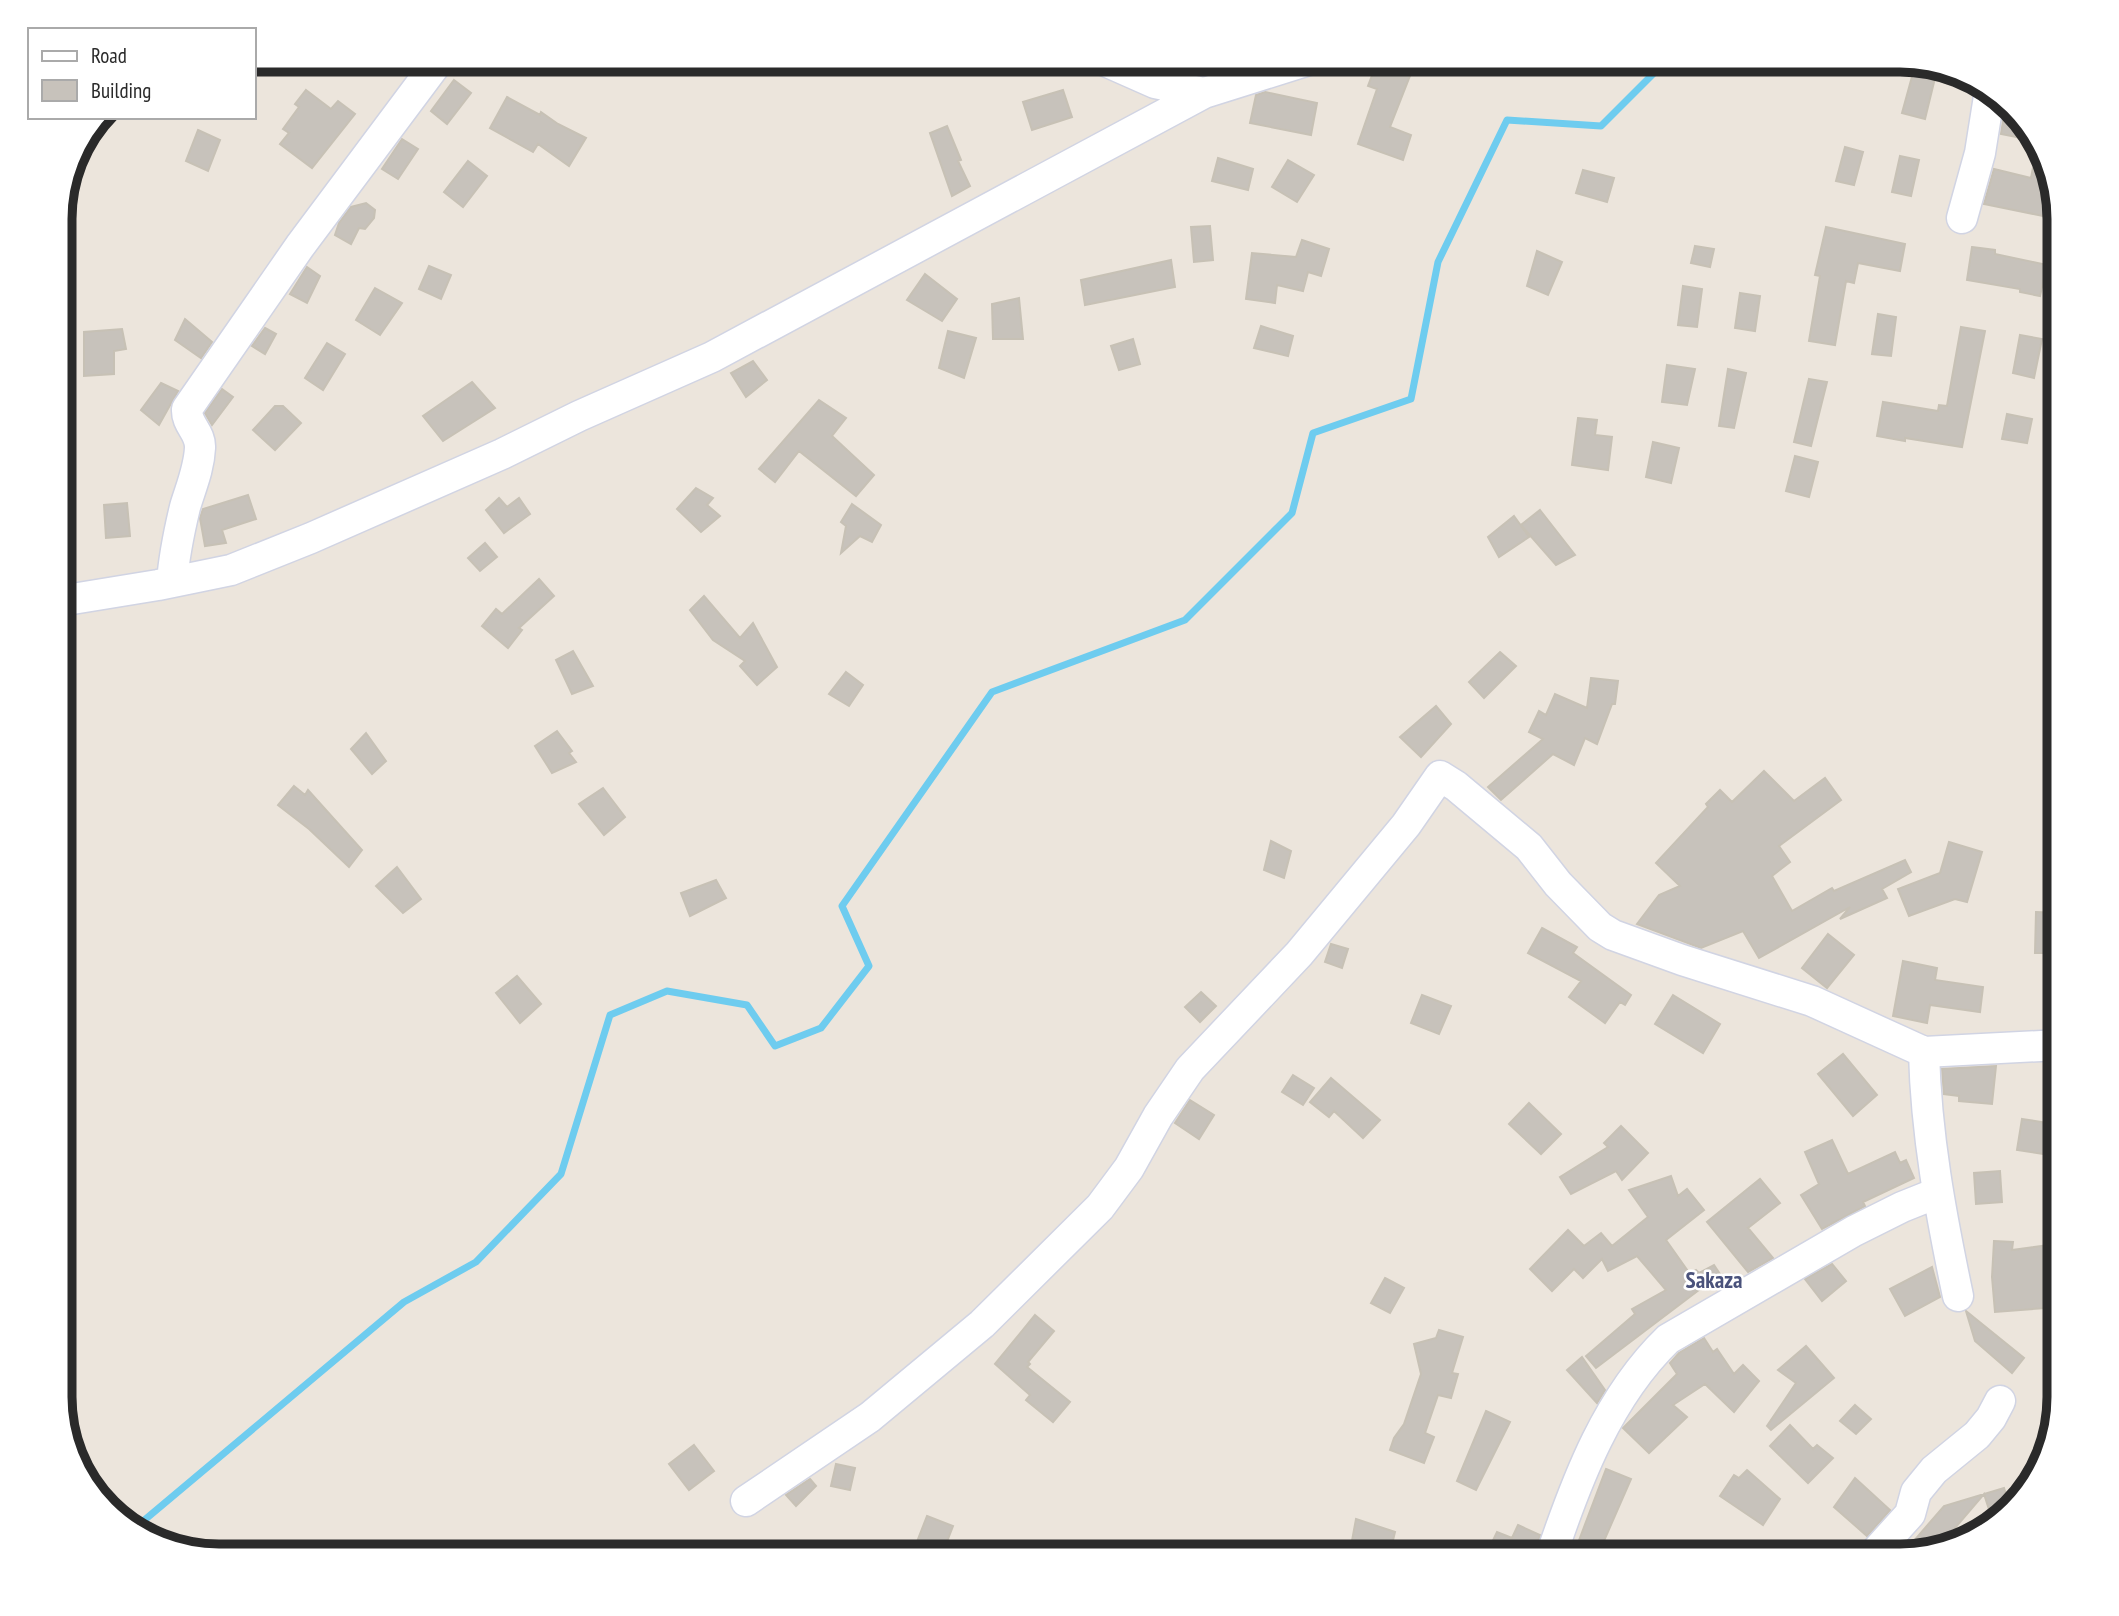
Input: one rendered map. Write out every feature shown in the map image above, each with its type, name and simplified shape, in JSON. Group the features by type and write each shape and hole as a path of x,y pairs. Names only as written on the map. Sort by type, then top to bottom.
{"street":[{"path":"172,582 174,552 197,468 200,445 199,435 187,418 187,409 300,246 430,72"},
{"path":"1130,72 1156,83 1204,93"},
{"path":"72,599 231,570 311,538 712,357 1204,93 1271,72"},
{"path":"1962,218 1980,153 1988,101"},
{"path":"746,1501 870,1417 982,1324 1100,1207 1129,1168 1158,1116 1190,1069 1299,954 1406,825 1440,776 1456,786 1529,847 1558,884 1600,927 1613,935 1812,1001 1924,1052 2047,1046"},
{"path":"1924,1052 1925,1097 1937,1194 1958,1296"},
{"path":"1555,1544 1574,1488 1615,1406 1632,1378 1668,1339 1853,1231 1902,1206 1937,1194"},
{"path":"1883,1544 1910,1514 1916,1492 1925,1481 1954,1452 1977,1435 1992,1418 2000,1401"}],"building":[{"path":"1373,72 1411,72 1390,127 1411,135 1403,160 1358,144 1377,89 1368,86"},
{"path":"1913,73 1935,78 1925,119 1902,113"},
{"path":"454,80 471,93 447,124 431,111"},
{"path":"306,90 331,109 338,101 355,114 312,168 280,144 289,133 283,129 299,107 295,104"},
{"path":"1063,90 1072,117 1032,130 1023,102"},
{"path":"1265,92 1317,103 1311,135 1250,123 1256,95"},
{"path":"507,97 540,115 541,112 586,138 569,166 538,144 533,152 490,128"},
{"path":"2004,115 2023,138 2001,134"},
{"path":"947,126 961,160 958,161 970,186 952,196 930,133"},
{"path":"198,130 220,140 208,171 186,161"},
{"path":"402,139 418,149 398,179 382,169"},
{"path":"1845,147 1863,152 1854,185 1836,181"},
{"path":"1900,156 1919,160 1911,196 1892,192"},
{"path":"1218,158 1253,169 1248,190 1212,181"},
{"path":"1288,160 1314,175 1297,202 1272,187"},
{"path":"2034,160 2044,190 2047,217 1984,204 1994,169 2031,178"},
{"path":"468,161 487,176 463,207 444,192"},
{"path":"1583,170 1614,178 1607,202 1576,193"},
{"path":"366,203 375,210 374,218 365,229 359,228 351,244 335,235 339,223 351,207"},
{"path":"1210,226 1213,260 1194,262 1191,227"},
{"path":"1826,227 1905,244 1900,271 1858,263 1854,283 1846,281 1835,345 1809,341 1820,276 1815,275"},
{"path":"1302,240 1329,249 1321,276 1308,272 1303,291 1277,285 1275,303 1246,299 1252,253 1296,257"},
{"path":"1695,246 1714,249 1710,267 1691,263"},
{"path":"1972,247 1995,250 1995,254 2047,265 2040,296 2020,292 2020,289 1967,280"},
{"path":"1537,251 1562,262 1548,295 1527,286"},
{"path":"1171,260 1175,287 1085,305 1081,280"},
{"path":"429,266 451,275 441,299 419,289"},
{"path":"307,267 320,276 307,303 290,294"},
{"path":"925,274 957,299 942,321 907,300"},
{"path":"1683,286 1702,289 1697,327 1678,325"},
{"path":"375,288 402,303 380,335 356,320"},
{"path":"1740,293 1760,296 1755,331 1735,328"},
{"path":"1019,298 1023,339 993,339 992,304"},
{"path":"1878,314 1896,317 1891,356 1872,354"},
{"path":"185,319 212,342 201,358 175,340"},
{"path":"1261,326 1293,336 1288,356 1254,348"},
{"path":"1961,327 1985,331 1962,447 1877,436 1883,402 1938,411 1939,405 1947,406"},
{"path":"265,328 276,334 265,354 252,346"},
{"path":"122,329 126,349 114,351 114,374 84,376 84,332"},
{"path":"948,331 976,338 964,378 939,368"},
{"path":"2020,335 2042,339 2034,378 2013,373"},
{"path":"1133,339 1140,364 1119,370 1111,346"},
{"path":"327,343 345,354 323,390 305,378"},
{"path":"753,361 767,380 746,397 731,373"},
{"path":"1667,365 1695,369 1687,405 1662,402"},
{"path":"1728,369 1746,373 1734,428 1719,426"},
{"path":"1809,379 1827,382 1811,446 1794,442"},
{"path":"472,382 495,408 443,441 423,416"},
{"path":"161,383 178,391 159,425 141,410"},
{"path":"222,389 233,397 212,425 205,413"},
{"path":"819,400 846,418 832,436 874,475 856,496 799,451 775,482 759,469"},
{"path":"275,406 283,406 301,423 275,450 253,430"},
{"path":"2007,414 2032,419 2027,443 2002,439"},
{"path":"1578,418 1597,420 1595,435 1612,437 1608,470 1572,465"},
{"path":"1653,442 1679,448 1671,483 1646,477"},
{"path":"1795,456 1818,462 1809,497 1786,491"},
{"path":"696,488 713,498 707,505 720,516 701,532 677,509"},
{"path":"248,495 256,519 222,530 226,543 205,546 200,518 203,509"},
{"path":"499,498 507,507 519,498 530,514 504,533 486,510"},
{"path":"127,503 130,536 106,538 104,505"},
{"path":"852,504 881,525 872,542 860,536 841,553 846,526 841,522"},
{"path":"1540,510 1575,555 1556,565 1521,525"},
{"path":"1514,516 1529,537 1499,557 1488,537"},
{"path":"485,543 497,557 480,571 468,558"},
{"path":"539,579 554,596 519,628 522,630 508,648 482,626 496,609 502,614"},
{"path":"704,596 740,638 753,623 777,667 757,685 740,666 745,661 713,640 690,610"},
{"path":"573,651 593,686 572,694 556,660"},
{"path":"1500,652 1516,666 1484,698 1469,682"},
{"path":"846,672 863,685 849,706 829,694"},
{"path":"1591,678 1618,681 1615,704 1612,704 1597,744 1585,738 1574,765 1553,754 1501,800 1488,787 1543,739 1529,732 1539,711 1546,715 1555,694 1587,708"},
{"path":"1436,706 1451,724 1421,757 1400,737"},
{"path":"557,731 572,751 569,753 576,762 552,773 535,746"},
{"path":"366,733 386,761 372,774 351,749"},
{"path":"1764,771 1794,801 1825,778 1841,800 1779,846 1790,862 1772,876 1792,911 1832,888 1834,891 1905,860 1911,872 1882,889 1887,898 1840,919 1850,907 1759,958 1743,931 1701,948 1637,924 1659,895 1680,886 1656,863 1708,807 1706,804 1720,790 1732,802"},
{"path":"294,786 305,795 308,790 362,850 349,867 309,829 278,805"},
{"path":"603,788 625,817 604,835 579,804"},
{"path":"1271,841 1291,851 1284,878 1264,870"},
{"path":"1949,842 1982,852 1967,902 1955,899 1909,916 1898,889 1940,873"},
{"path":"397,867 421,899 403,913 376,886"},
{"path":"716,880 726,898 690,916 681,893"},
{"path":"2036,912 2047,912 2047,953 2035,953"},
{"path":"1542,928 1577,947 1573,953 1631,995 1625,1005 1620,1002 1605,1023 1569,997 1581,981 1528,953"},
{"path":"1828,934 1854,955 1827,988 1802,968"},
{"path":"1331,944 1348,949 1342,968 1325,962"},
{"path":"1903,961 1937,968 1935,980 1983,987 1980,1012 1930,1005 1927,1023 1893,1016"},
{"path":"517,976 541,1004 520,1023 496,993"},
{"path":"1201,992 1216,1006 1200,1022 1185,1007"},
{"path":"1422,995 1451,1006 1439,1034 1411,1023"},
{"path":"1673,995 1720,1024 1703,1053 1655,1024"},
{"path":"1843,1054 1877,1095 1853,1116 1818,1074"},
{"path":"1996,1066 1992,1104 1959,1101 1959,1096 1944,1094 1942,1069"},
{"path":"1293,1075 1314,1088 1303,1105 1282,1092"},
{"path":"1331,1078 1380,1120 1363,1138 1334,1111 1329,1117 1310,1102"},
{"path":"1190,1100 1214,1115 1199,1139 1175,1123"},
{"path":"1529,1103 1561,1134 1541,1154 1509,1124"},
{"path":"2022,1119 2047,1123 2044,1154 2017,1150"},
{"path":"1621,1126 1648,1153 1622,1180 1616,1171 1571,1194 1560,1177 1608,1147 1604,1143"},
{"path":"1832,1140 1848,1174 1895,1152 1900,1163 1906,1160 1914,1178 1863,1202 1865,1206 1822,1229 1801,1195 1819,1184 1805,1152"},
{"path":"2000,1171 2002,1202 1976,1204 1974,1173"},
{"path":"1671,1176 1678,1196 1687,1189 1704,1210 1666,1240 1690,1274 1696,1270 1699,1273 1714,1265 1720,1274 1596,1368 1586,1356 1635,1314 1632,1309 1666,1290 1637,1256 1608,1271 1602,1259 1583,1278 1574,1269 1552,1291 1530,1269 1568,1230 1584,1246 1601,1233 1612,1246 1648,1217 1629,1190"},
{"path":"1760,1179 1780,1203 1748,1228 1773,1258 1748,1272 1707,1222"},
{"path":"1994,1241 2013,1242 2012,1250 2047,1245 2047,1308 1995,1312 1992,1277"},
{"path":"1832,1264 1846,1281 1822,1301 1805,1279"},
{"path":"1932,1267 1940,1297 1905,1316 1890,1289"},
{"path":"1385,1278 1404,1288 1390,1313 1371,1303"},
{"path":"1966,1311 2024,1358 2012,1373 1975,1341"},
{"path":"1035,1315 1054,1331 1028,1362 1030,1364 1027,1367 1070,1402 1053,1422 1026,1400 1030,1395 995,1364"},
{"path":"1439,1330 1463,1337 1452,1373 1458,1374 1451,1398 1438,1395 1425,1433 1434,1437 1424,1463 1390,1450 1394,1438 1404,1424 1421,1374 1414,1344 1436,1338"},
{"path":"1704,1338 1713,1352 1717,1349 1734,1374 1743,1365 1759,1381 1734,1412 1705,1384 1673,1405 1687,1417 1649,1453 1623,1428 1677,1374 1670,1363 1679,1353"},
{"path":"1806,1346 1834,1378 1771,1430 1767,1426 1796,1383 1778,1370"},
{"path":"1582,1357 1605,1390 1597,1403 1567,1370"},
{"path":"1855,1405 1871,1419 1856,1434 1840,1421"},
{"path":"1486,1411 1510,1422 1476,1490 1457,1481"},
{"path":"1790,1425 1813,1449 1817,1445 1833,1458 1808,1483 1770,1446"},
{"path":"694,1445 714,1471 689,1490 669,1464"},
{"path":"836,1464 855,1468 850,1490 831,1486"},
{"path":"1606,1469 1631,1479 1603,1544 1578,1543"},
{"path":"1747,1470 1780,1499 1763,1525 1720,1496 1734,1475 1739,1478"},
{"path":"1855,1478 1890,1510 1867,1536 1834,1507"},
{"path":"810,1479 816,1486 796,1506 786,1495"},
{"path":"2004,1488 2007,1498 1990,1514 1984,1494"},
{"path":"1984,1494 1949,1535 1912,1543 1944,1506"},
{"path":"927,1516 953,1526 946,1544 916,1544"},
{"path":"1356,1519 1395,1532 1392,1544 1351,1544"},
{"path":"1518,1525 1540,1535 1538,1544 1491,1544 1497,1532 1512,1538"}],"waterway":[{"path":"142,1522 404,1302 476,1262 561,1174 610,1015 667,991 747,1005 775,1046 821,1028 869,966 842,906 992,692 1185,620 1292,513 1313,433 1411,399 1438,262 1507,120 1601,126 1655,72"}],"district":[{"name":"Sakaza","path":"1714,1280"}]}
